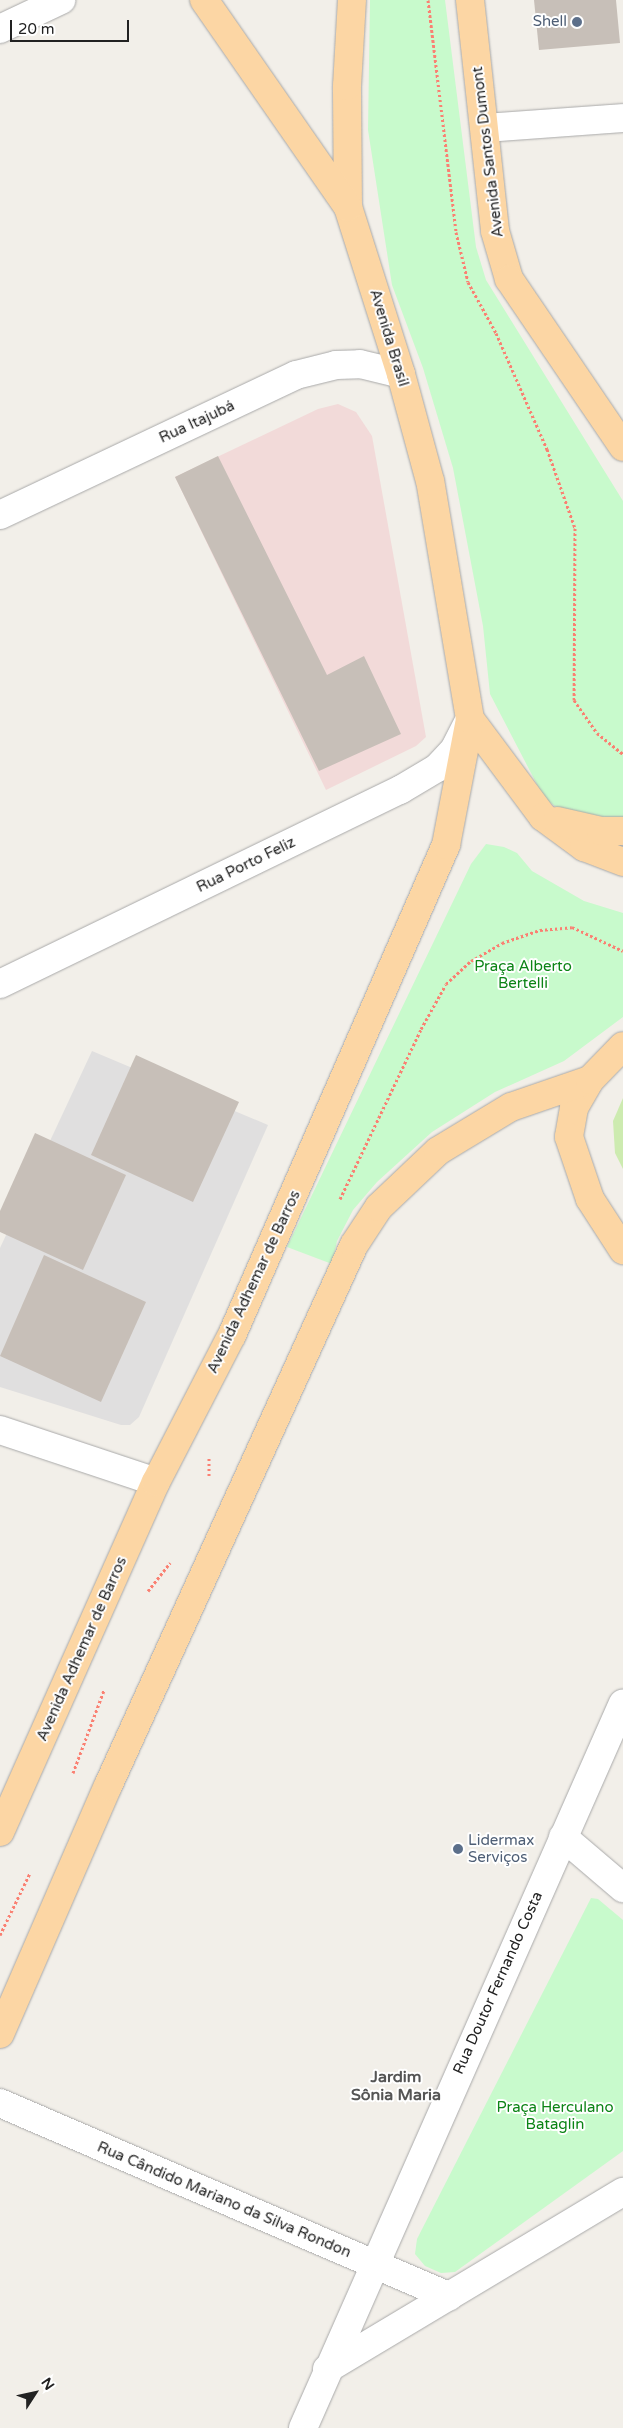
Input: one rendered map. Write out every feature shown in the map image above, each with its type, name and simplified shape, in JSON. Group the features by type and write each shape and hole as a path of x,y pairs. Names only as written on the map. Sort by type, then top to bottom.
{"main road":[{"name":"Avenida Brasil","path":"204,0 348,208 402,374 430,481 470,719"},
{"path":"348,208 347,86 352,0"},
{"name":"Avenida Santos Dumont","path":"470,0 495,231 509,280 623,447"},
{"path":"470,719 544,817 584,847 623,862"},
{"name":"Avenida Adhemar de Barros","path":"0,1832 156,1482 232,1335 446,845 470,719"},
{"path":"544,817 601,831 623,831"},
{"path":"623,1046 590,1080 574,1108 569,1137 590,1199 623,1250"},
{"path":"0,2034 108,1786 354,1245 379,1207 408,1177 446,1146 511,1107 590,1080 623,1064"}],"street":[{"path":"0,29 61,0"},
{"path":"485,128 623,118"},
{"name":"Rua Itajubá","path":"0,515 296,375 336,365 360,364 402,374"},
{"name":"Rua Porto Feliz","path":"0,984 400,790 437,768 454,750 470,719"},
{"path":"0,1430 156,1482"},
{"name":"Rua Doutor Fernando Costa","path":"303,2428 327,2369 623,1703"},
{"path":"563,1837 623,1888"},
{"name":"Rua Cândido Mariano da Silva Rondon","path":"0,2103 450,2296"},
{"path":"327,2369 623,2192"}],"path":[{"path":"428,0 456,232 468,282 496,333 543,440 575,528 574,700 596,733 623,754"},
{"path":"336,1206 421,1029 446,984 471,961 502,943 540,930 572,927 623,951"}],"shaded area":[{"path":"338,404 356,412 372,436 426,737 416,746 326,790 175,477 318,409"},
{"path":"92,1051 268,1125 139,1417 130,1425 121,1425 0,1387 0,1248"}],"green space":[{"path":"370,0 445,0 476,247 486,280 623,501 623,823 588,817 556,807 544,798 490,694 483,626 453,468 423,368 392,285 368,130"},
{"name":"Praça Alberto Bertelli","path":"486,844 504,847 517,853 532,871 584,901 623,913 623,1017 564,1061 495,1092 432,1132 377,1182 353,1210 337,1241 332,1264 287,1247 471,864"},
{"path":"623,1098 623,1169 615,1153 613,1121"},
{"name":"Praça Herculano Bataglin","path":"591,1898 598,1899 623,1920 623,2151 455,2272 441,2273 425,2266 415,2254 417,2239"}],"building":[{"name":"Shell","path":"534,0 616,0 620,43 539,50"},
{"path":"218,456 327,675 364,656 401,734 319,771 175,477"},
{"path":"136,1055 239,1102 193,1202 91,1155"},
{"path":"35,1133 126,1175 83,1270 0,1232 0,1211"},
{"path":"44,1255 146,1302 101,1402 0,1356"}],"place":[{"name":"Shell","path":"577,22"},
{"name":"Lidermax Serviços","path":"458,1849"}],"district":[{"name":"Jardim Sônia Maria","path":"396,2086"}]}
